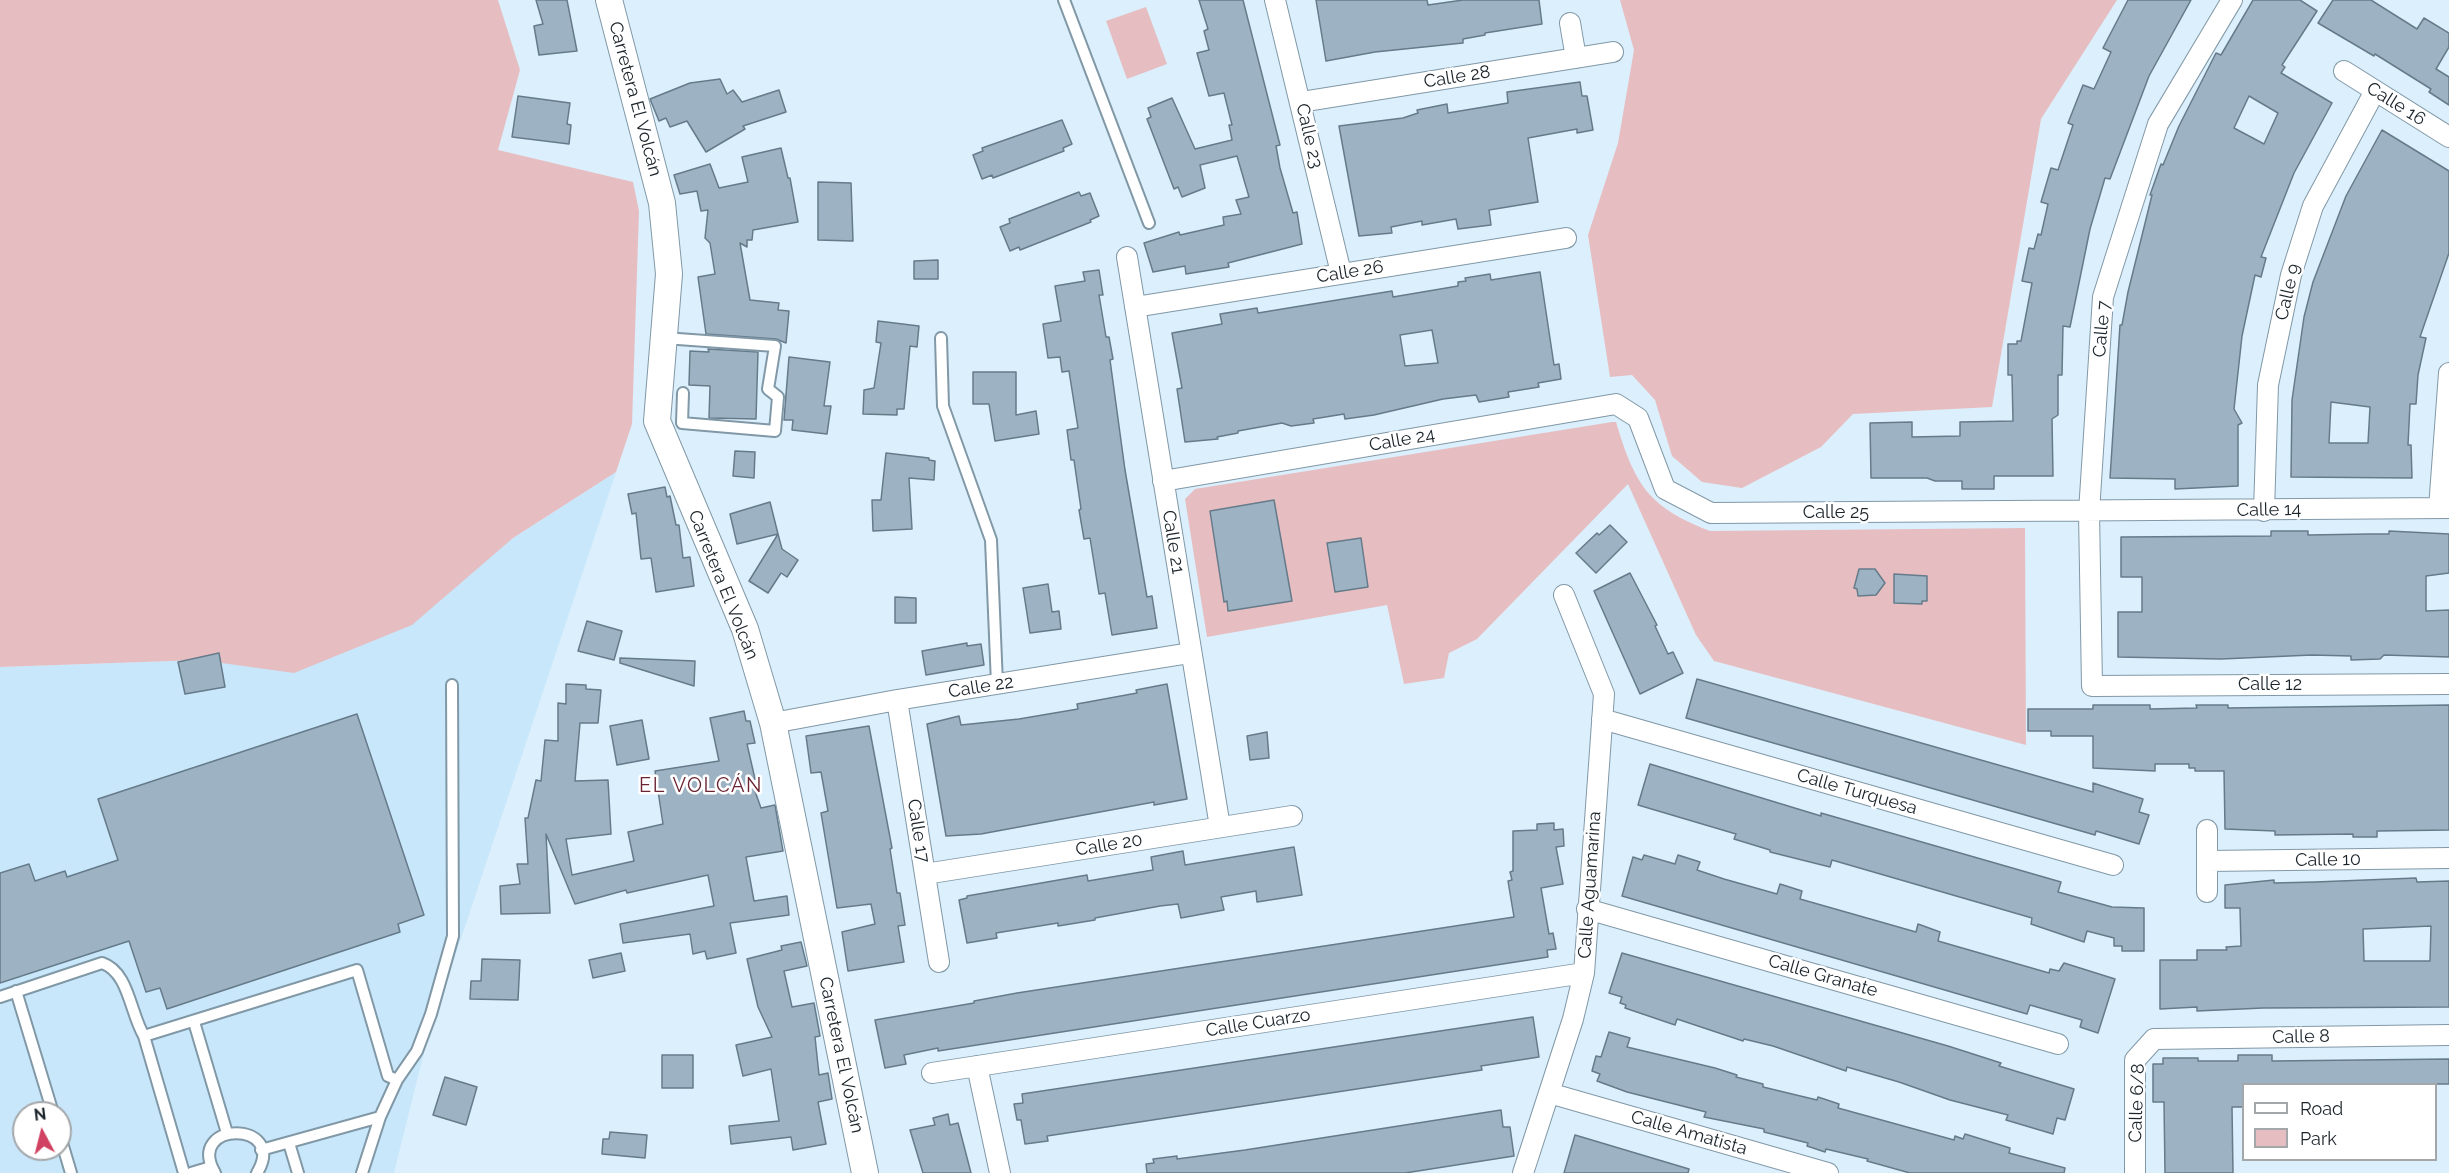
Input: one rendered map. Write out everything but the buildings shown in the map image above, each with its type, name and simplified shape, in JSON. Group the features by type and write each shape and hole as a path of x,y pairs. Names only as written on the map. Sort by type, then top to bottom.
{"street":[{"name":"Carretera El Volcán","path":"609,0 662,203 669,274 657,422 745,629 773,723 866,1173"},
{"name":"Calle 23","path":"1275,0 1341,273"},
{"name":"Calle 7","path":"2092,686 2089,512 2103,297 2158,124 2232,0"},
{"path":"1570,22 1576,58"},
{"name":"Calle 28","path":"1300,102 1612,52"},
{"name":"Calle 16","path":"2344,71 2449,137"},
{"name":"Calle 9","path":"2264,511 2268,385 2291,275 2313,206 2375,91"},
{"name":"Calle 26","path":"1135,307 1566,238"},
{"name":"Calle 21","path":"1127,257 1220,827"},
{"path":"2444,508 2449,373"},
{"name":"Calle 24","path":"1164,481 1616,404 1638,418"},
{"name":"Calle 25","path":"1638,418 1665,489 1711,513 2089,512"},
{"name":"Calle 14","path":"2089,512 2444,508"},
{"name":"Calle Aguamarina","path":"1523,1173 1573,1019 1584,973 1604,694 1564,595"},
{"name":"Calle 22","path":"773,723 897,700 1190,653"},
{"name":"Calle 12","path":"2092,686 2449,684"},
{"name":"Calle 17","path":"897,700 939,962"},
{"name":"Calle Turquesa","path":"1602,719 2113,865"},
{"name":"Calle 20","path":"925,874 1292,816"},
{"path":"2207,830 2207,891"},
{"name":"Calle 10","path":"2207,861 2449,858"},
{"name":"Calle Granate","path":"1587,909 2058,1044"},
{"name":"Calle Cuarzo","path":"932,1073 1584,973"},
{"name":"Calle 8","path":"2154,1039 2449,1035"},
{"name":"Calle 6/8","path":"2135,1173 2135,1060 2154,1039"},
{"path":"976,1066 1000,1173"},
{"name":"Calle Amatista","path":"1549,1093 1828,1173"}],"lane":[{"path":"1064,0 1149,223"},
{"path":"664,338 775,346 768,389 778,397 775,431 682,423 683,393"},
{"path":"941,338 943,406 991,540 997,684"},
{"path":"657,412 683,415"},
{"path":"362,1173 380,1117 397,1080 417,1051 431,1014 453,936 452,685"},
{"path":"0,997 102,963 118,973 136,1024 144,1036 184,1173"},
{"path":"144,1036 357,970 388,1076 397,1080"},
{"path":"16,991 49,1101"},
{"path":"194,1022 227,1133"},
{"path":"261,1150 380,1117"},
{"path":"191,1173 213,1170 209,1159 214,1143 227,1133 242,1132 248,1134 261,1150 262,1162 257,1173"},
{"path":"289,1143 298,1173"}],"shaded area":[{"path":"616,472 426,1044 394,1173 0,1173 0,667 200,660 513,538"}],"green space":[{"path":"0,0 498,0 520,70 498,150 633,182 639,211 632,424 616,472 513,538 412,625 294,673 200,660 0,667"},
{"path":"1620,0 2117,0 2041,119 1992,407 1853,414 1821,447 1742,488 1702,482 1672,456 1655,400 1632,375 1610,377 1588,235 1618,143 1634,50"},
{"path":"1146,7 1167,64 1127,79 1106,21"},
{"path":"1616,422 1630,462 1647,491 1672,513 1710,531 2025,528 2026,745 1714,661 1696,635 1628,484 1477,639 1449,653 1444,678 1404,684 1387,605 1207,637 1185,499 1195,489"}],"district":[{"name":"EL VOLCÁN","path":"701,786"}]}
